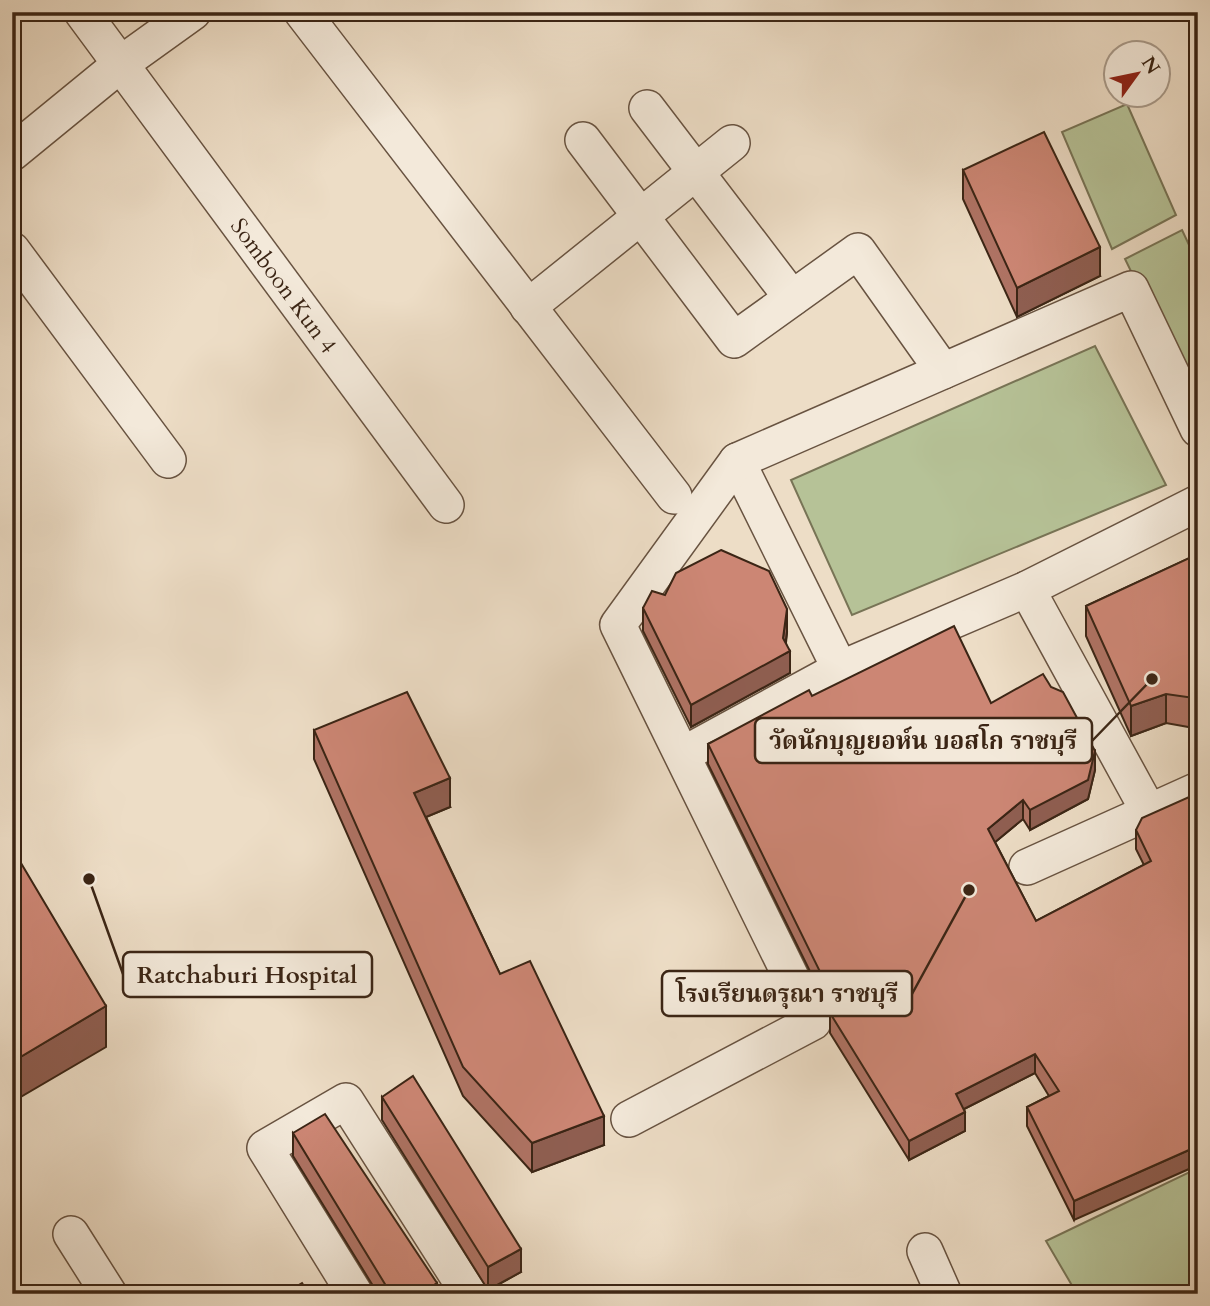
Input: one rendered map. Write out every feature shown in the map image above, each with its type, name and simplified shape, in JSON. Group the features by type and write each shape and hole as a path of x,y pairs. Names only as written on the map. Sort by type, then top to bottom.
{"street":[{"name":"Somboon Kun 4","path":"82,12 446,505"},
{"path":"12,153 122,63 193,12"},
{"path":"302,12 674,496"},
{"path":"647,108 793,298"},
{"path":"583,140 734,340 858,251 943,371"},
{"path":"528,307 732,143"},
{"path":"12,250 168,460"},
{"path":"629,1119 813,1022 684,754 618,625 737,461 1131,289 1198,429"},
{"path":"737,461 840,669"},
{"path":"684,754 840,669 1027,589 1198,503"},
{"path":"1027,589 1149,812"},
{"path":"1027,867 1198,790"},
{"path":"355,1294 265,1148 346,1101 469,1294"},
{"path":"71,1234 109,1294"},
{"path":"925,1251 944,1294"}],"green space":[{"path":"1118,108 1129,108 1176,215 1112,249 1062,132"},
{"path":"1182,230 1198,264 1198,369 1183,378 1125,259"},
{"path":"1095,346 1166,485 852,615 791,480"},
{"path":"1198,1168 1198,1294 1077,1294 1046,1241"}],"building":[{"path":"1044,132 1100,247 1017,288 963,170"},
{"path":"721,550 769,571 787,609 783,638 790,651 691,705 643,608 652,591 665,595 676,573"},
{"path":"1198,553 1198,697 1166,694 1131,706 1086,606"},
{"path":"954,626 991,703 1043,674 1051,687 1063,692 1095,751 1088,780 1030,810 1023,800 988,829 1036,921 1151,861 1136,830 1142,818 1198,793 1198,1146 1074,1201 1027,1107 1059,1091 1035,1054 956,1094 965,1112 909,1141 830,1013 833,1003 831,994 708,744 809,690 812,696"},
{"path":"407,692 450,778 414,793 500,974 530,961 604,1116 532,1143 463,1067 314,730"},
{"path":"12,848 106,1006 12,1062"},
{"path":"413,1076 521,1249 488,1267 382,1097"},
{"path":"325,1114 437,1283 420,1294 391,1294 293,1133"},
{"path":"302,1283 309,1294 284,1294"}],"place":[{"name":"วัดนักบุญยอห์น บอสโก ราชบุรี","path":"1152,679"},
{"name":"Ratchaburi Hospital","path":"89,879"},
{"name":"โรงเรียนดรุณา ราชบุรี","path":"969,890"}]}
